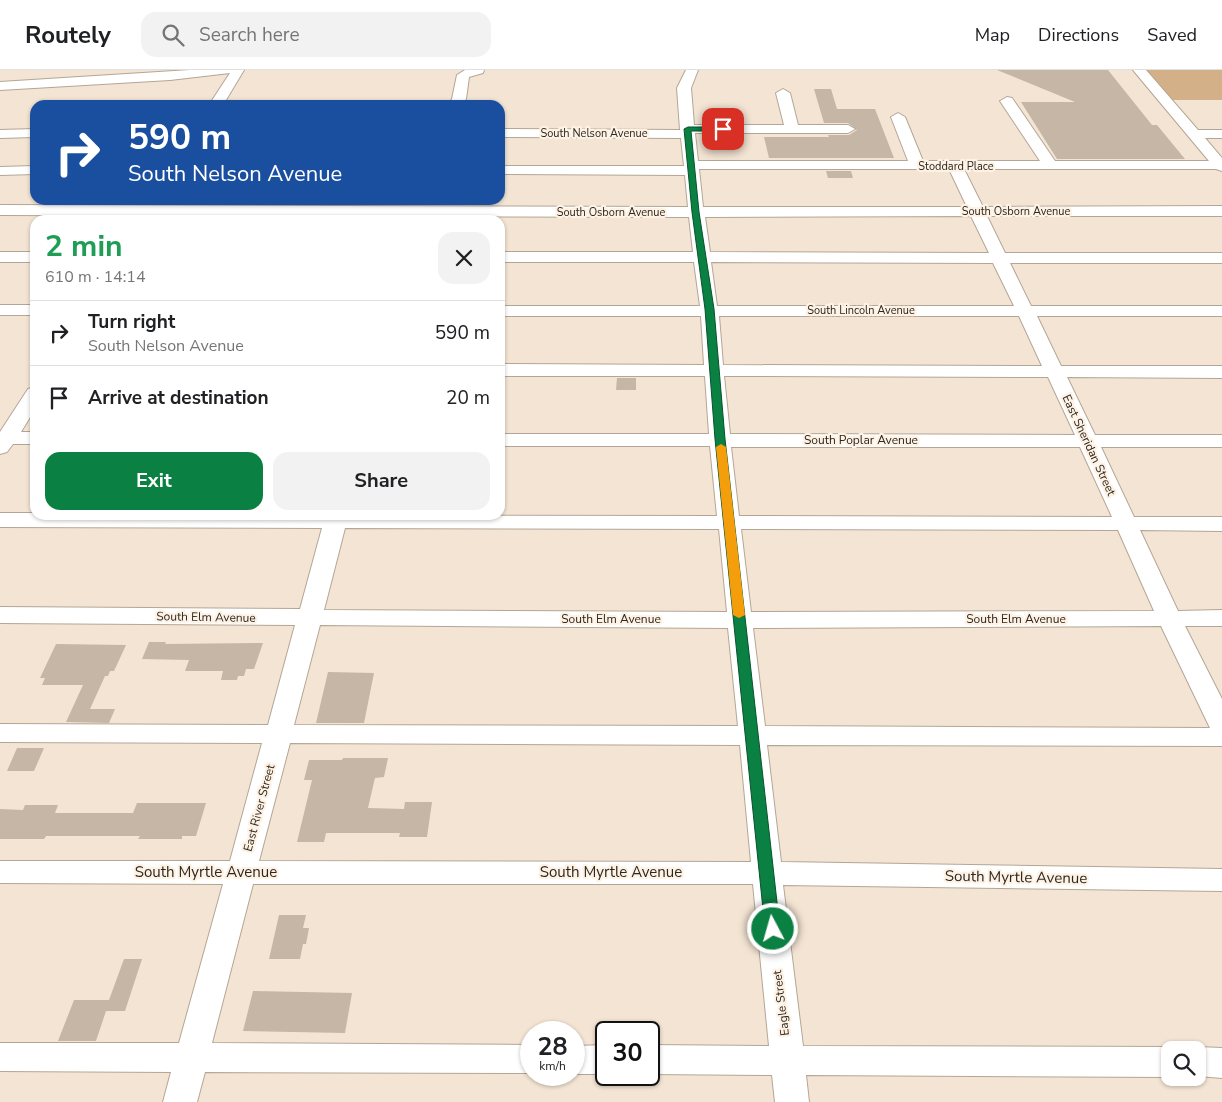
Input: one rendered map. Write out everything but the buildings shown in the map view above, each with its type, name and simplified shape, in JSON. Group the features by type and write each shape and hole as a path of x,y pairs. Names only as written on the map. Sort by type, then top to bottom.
{"street":[{"path":"0,86 170,76 227,70"},
{"path":"219,100 238,70"},
{"path":"458,100 458,72 478,70"},
{"name":"Eagle Street","path":"692,70 684,88 691,168 709,309 720,439 792,1102"},
{"path":"1139,70 1221,166"},
{"path":"783,93 792,129"},
{"path":"1007,101 1051,166"},
{"path":"898,117 918,166"},
{"name":"South Nelson Avenue","path":"505,133 792,129 844,138 851,166"},
{"path":"0,134 30,132"},
{"path":"1194,134 1222,134"},
{"name":"Stoddard Place","path":"505,170 851,166 1221,166"},
{"name":"East Sheridan Street","path":"955,166 1088,441 1168,618 1222,725"},
{"path":"0,170 30,170"},
{"name":"South Osborn Avenue","path":"0,210 43,205 150,210 976,212 1222,210"},
{"path":"0,256 30,257"},
{"path":"505,257 1222,258"},
{"name":"South Lincoln Avenue","path":"505,311 709,309 1222,311"},
{"path":"0,310 30,310"},
{"path":"505,370 1222,372"},
{"path":"2,442 30,400"},
{"path":"2,442 30,439"},
{"name":"South Poplar Avenue","path":"505,440 1222,441"},
{"path":"0,520 30,520"},
{"name":"East River Street","path":"180,1102 335,520"},
{"path":"493,520 729,523 1222,524"},
{"name":"South Elm Avenue","path":"0,615 740,620 1222,618"},
{"path":"0,733 1222,737"},
{"name":"South Myrtle Avenue","path":"0,872 766,873 1222,880"},
{"path":"0,1057 520,1059"},
{"path":"660,1060 1161,1062"},
{"path":"1206,1062 1222,1062"}],"shaded area":[{"path":"1145,70 1222,70 1222,100 1171,100"}],"slow traffic":[{"path":"721,447 739,615"}],"route":[{"path":"723,129 688,129 696,212 709,309 720,439 773,929"}]}
